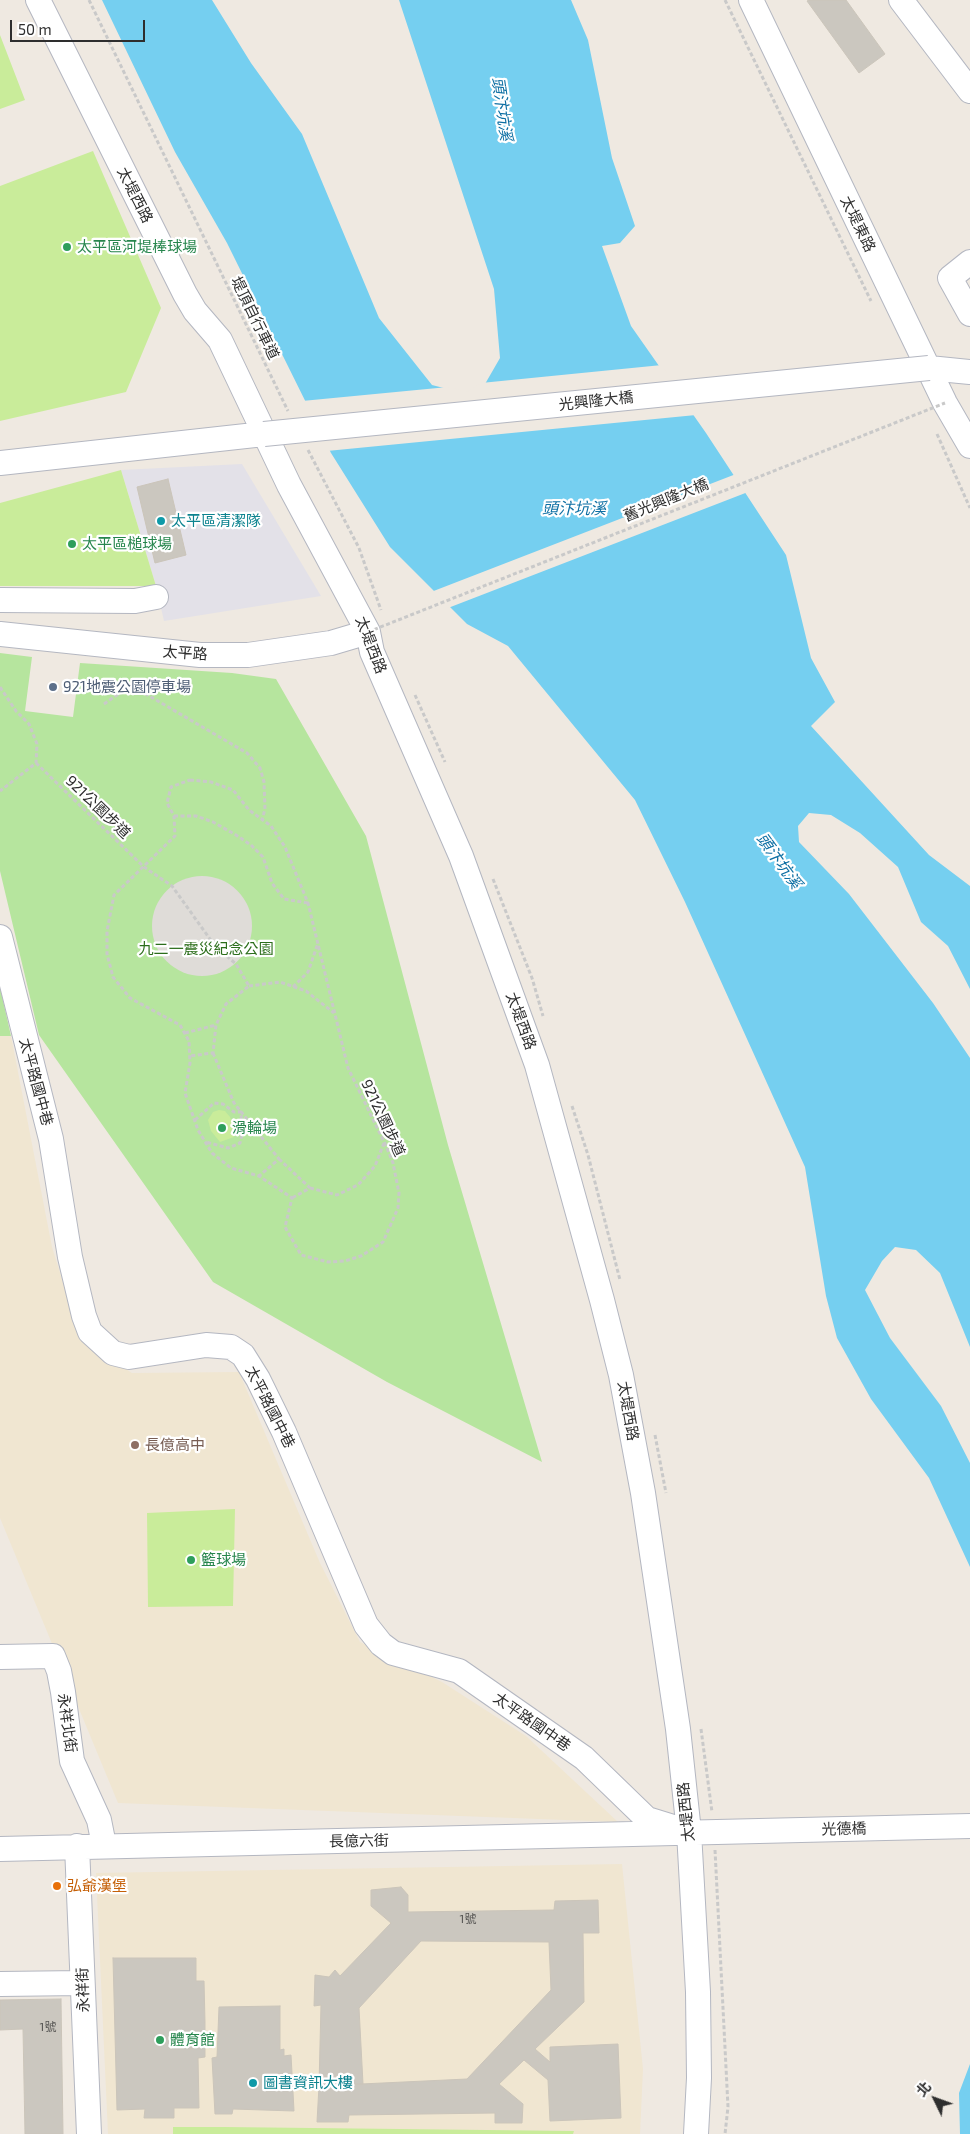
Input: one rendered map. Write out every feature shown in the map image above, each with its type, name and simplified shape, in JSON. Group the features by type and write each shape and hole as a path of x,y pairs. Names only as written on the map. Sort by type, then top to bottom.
{"street":[{"name":"太堤西路","path":"38,0 194,311 220,340 264,434 382,625 372,652 460,856 537,1065 621,1375 643,1493 678,1729 689,1832 698,1992 699,2078 696,2134"},
{"name":"太堤東路","path":"751,0 929,368 934,411 970,446"},
{"path":"901,0 970,91"},
{"path":"970,262 950,278 970,314"},
{"name":"光興隆大橋","path":"264,434 929,368 970,372"},
{"path":"0,463 264,434"},
{"path":"0,600 135,601 156,598"},
{"name":"太平路","path":"0,634 200,655 239,655 331,643 382,625"},
{"name":"太平路國中巷","path":"0,937 51,1139 70,1256 84,1316 90,1332 113,1353 129,1357 206,1345 231,1347 243,1355 258,1379 284,1432 366,1625 381,1644 393,1653 459,1670 584,1758 647,1819 689,1832"},
{"name":"永祥北街","path":"0,1658 52,1656 59,1670 72,1761 99,1820 104,1845"},
{"name":"光德橋","path":"716,1832 970,1826"},
{"name":"長億六街","path":"0,1849 104,1845 716,1832"},
{"name":"永祥街","path":"76,1846 89,2134"},
{"path":"0,1984 82,1983"}],"path":[{"name":"堤頂自行車道","path":"89,0 292,418"},
{"name":"舊光興隆大橋","path":"382,625 934,411"},
{"path":"934,427 970,508"},
{"path":"304,442 359,548 382,625"},
{"path":"0,687 16,711 29,724 37,744 36,763 0,791"},
{"path":"104,704 120,693 139,690 247,754 260,768 264,782 265,809 262,820"},
{"name":"921公園步道","path":"36,763 144,867 172,886 215,946 236,964 249,986"},
{"name":"921公園步道","path":"185,1033 180,1025 130,998 113,977 107,954 107,931 114,895 174,836 174,816 167,802 171,787 190,780 211,782 233,790 249,810 272,826 285,847 308,903 348,1068 393,1163 398,1193 398,1208 383,1242 361,1256 345,1261 328,1262 301,1255 285,1227 292,1198"},
{"path":"174,816 196,816 213,822 236,834 263,857 272,883 284,899 308,903"},
{"path":"294,986 308,972 318,942"},
{"path":"335,1013 306,991 294,986 280,982 249,986 226,1004 216,1025 213,1053 234,1103 279,1158 310,1188 337,1194 358,1185 375,1166 384,1142"},
{"path":"216,1025 185,1033 190,1041 185,1093 195,1120 212,1153 231,1168 258,1176 292,1198 310,1188"},
{"path":"190,1056 213,1053"},
{"path":"195,1120 214,1103 223,1104 234,1112 242,1112"},
{"path":"206,1142 228,1148 240,1143 242,1112"},
{"path":"258,1176 279,1158"},
{"path":"716,1832 728,2107 725,2134"}],"shaded area":[{"name":"太平區清潔隊","path":"242,464 321,596 164,621 156,586 121,470"},
{"path":"202,876 221,879 238,890 249,907 252,926 249,945 238,962 221,973 202,976 183,973 166,962 155,945 152,926 155,907 166,890 183,879"},
{"name":"長億高中","path":"0,1036 11,1036 52,1247 81,1340 132,1373 239,1372 320,1563 360,1642 442,1682 526,1736 618,1822 118,1803 0,1518"},
{"path":"622,1864 643,2069 640,2134 108,2134 96,1873"}],"green space":[{"path":"0,35 25,100 0,109"},
{"name":"太平區河堤棒球場","path":"93,151 161,308 126,392 0,421 0,186"},
{"name":"太平區槌球場","path":"121,470 156,586 0,586 0,503"},
{"name":"九二一震災紀念公園","path":"0,653 32,657 25,711 73,717 80,663 232,673 276,679 366,836 448,1145 542,1462 387,1382 213,1282 39,1035 0,871"},
{"path":"0,987 11,1036 0,1036"},
{"name":"滑輪場","path":"225,1111 230,1117 235,1131 234,1137 220,1142 211,1131 208,1120 213,1112"},
{"name":"籃球場","path":"235,1509 233,1606 148,1607 147,1513"},
{"path":"173,2127 574,2131 573,2134 173,2134"}],"water":[{"name":"頭汴坑溪","path":"102,0 212,0 251,63 302,134 379,318 432,385 467,394 485,384 500,358 494,289 399,0 571,0 588,40 612,158 635,226 620,243 602,246 631,326 706,433 786,555 811,658 835,702 811,726 929,855 970,886 970,989 948,946 921,922 898,867 860,833 831,815 809,813 798,826 799,842 849,894 933,1003 970,1058 970,1347 940,1273 916,1250 895,1247 882,1261 865,1290 890,1338 941,1406 970,1463 970,1567 929,1478 871,1399 837,1338 826,1296 805,1167 685,902 635,800 508,646 467,624 390,547 331,453 227,243 175,152"},
{"path":"970,2064 970,2134 960,2134 959,2093"}],"pier":[{"path":"662,365 696,415 327,451 302,401 448,387 467,392 481,383"},
{"path":"736,474 748,492 448,608 431,592"}],"building":[{"path":"846,0 885,54 859,73 807,1"},
{"name":"太平區清潔隊","path":"168,479 186,555 155,563 137,487"},
{"path":"401,1887 408,1895 408,1912 554,1910 555,1901 598,1900 599,1933 583,1933 584,2002 535,2049 550,2062 550,2047 618,2044 621,2118 550,2121 548,2080 524,2060 499,2084 523,2104 522,2123 495,2123 495,2113 349,2115 348,2122 317,2122 321,2005 314,2006 315,1975 329,1977 335,1970 340,1976 391,1923 371,1906 371,1890","holes":["421,1941 549,1942 551,1990 467,2079 363,2084 359,2008"]},
{"name":"體育館","path":"113,1958 196,1958 196,1981 204,1981 205,2023 205,2057 198,2058 199,2108 174,2108 174,2118 144,2118 145,2109 117,2110"},
{"path":"61,1999 63,2134 25,2134 23,2029 0,2030 0,2000"},
{"name":"圖書資訊大樓","path":"280,2006 280,2050 284,2049 284,2056 291,2055 294,2111 233,2109 232,2114 215,2114 212,2058 217,2057 219,2007"}],"place":[{"name":"太平區河堤棒球場","path":"67,247"},
{"name":"太平區清潔隊","path":"161,521"},
{"name":"太平區槌球場","path":"72,544"},
{"name":"921地震公園停車場","path":"53,687"},
{"name":"滑輪場","path":"222,1128"},
{"name":"長億高中","path":"135,1445"},
{"name":"籃球場","path":"191,1560"},
{"name":"弘爺漢堡","path":"57,1886"},
{"name":"體育館","path":"160,2040"},
{"name":"圖書資訊大樓","path":"253,2083"}]}
